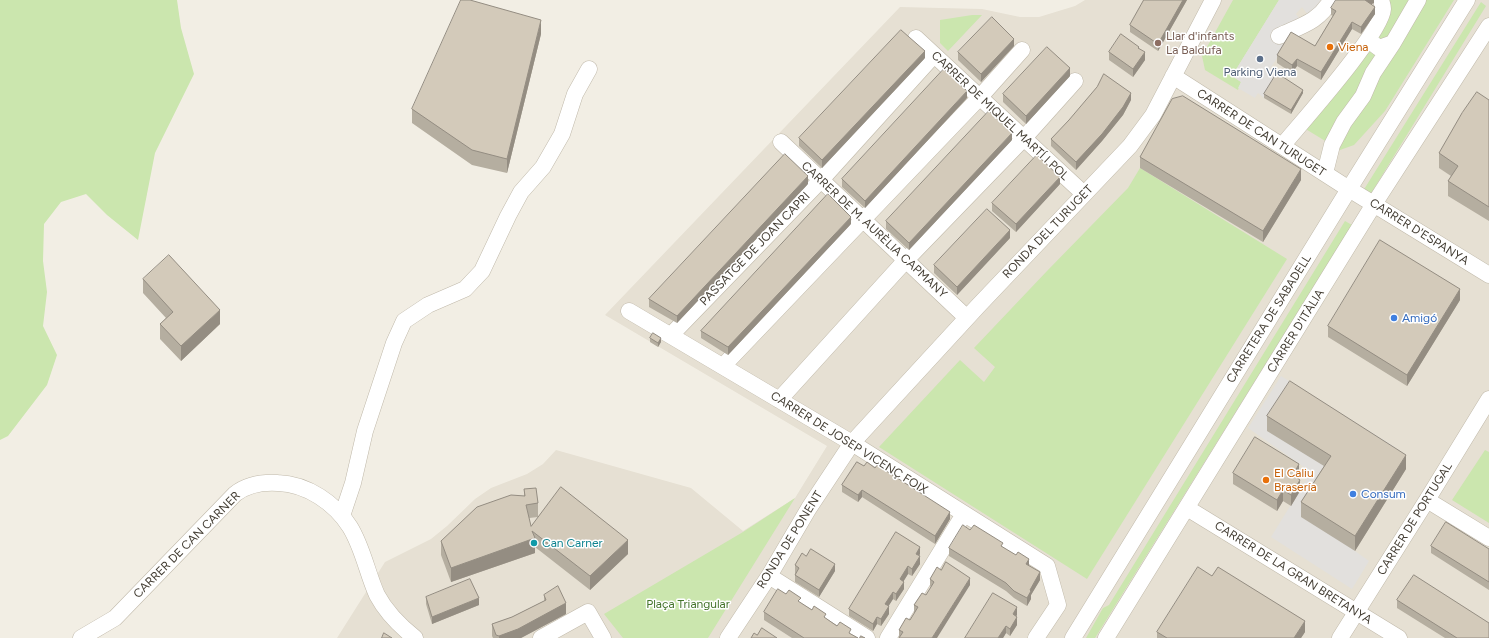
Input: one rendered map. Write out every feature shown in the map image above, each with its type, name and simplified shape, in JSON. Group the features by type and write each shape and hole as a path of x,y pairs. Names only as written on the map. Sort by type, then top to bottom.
{"street":[{"name":"RONDA DEL TURUGET","path":"852,443 967,318 1130,146 1153,115 1213,0"},
{"path":"1279,36 1317,18 1326,9 1331,0"},
{"path":"1282,146 1367,41 1383,10 1381,0"},
{"path":"1325,173 1332,145 1344,122 1363,96 1373,73 1393,43 1418,0"},
{"name":"CARRETERA DE SABADELL","path":"1073,638 1467,0"},
{"name":"CARRER D'ITÀLIA","path":"1106,638 1374,204 1489,26"},
{"name":"CARRER DE MIQUEL MARTÍ I POL","path":"916,38 1084,194"},
{"path":"1371,42 1379,48 1393,43"},
{"path":"723,366 980,97 1022,50"},
{"name":"PASSATGE DE JOAN CAPRI","path":"671,335 821,180 934,55"},
{"path":"342,516 365,431 394,343 404,321 428,305 465,289 482,271 521,192 543,167 562,134 575,94 590,69"},
{"name":"CARRER DE CAN TURUGET","path":"1173,76 1349,189"},
{"path":"779,400 906,260 1076,82"},
{"name":"CARRER DE M. AURÈLIA CAPMANY","path":"781,142 967,318"},
{"name":"CARRER D'ESPANYA","path":"1349,189 1489,275"},
{"name":"CARRER DE JOSEP VICENÇ FOIX","path":"629,311 852,443 1047,566 1058,605 1036,638"},
{"name":"CARRER DE PORTUGAL","path":"1340,638 1428,500 1489,399"},
{"name":"RONDA DE PONENT","path":"728,638 769,576 809,508 852,443"},
{"name":"CARRER DE CAN CARNER","path":"81,638 115,618 235,494 245,487 274,482 297,486 316,494 323,498 342,516 351,528 378,596 396,621 415,638"},
{"path":"1428,500 1489,538"},
{"name":"CARRER DE LA GRAN BRETANYA","path":"1187,508 1399,638"},
{"path":"888,638 964,514"},
{"path":"769,576 867,638"},
{"path":"541,638 588,612 603,638"}],"shaded area":[{"path":"1085,0 1489,0 1489,638 337,638 385,562 431,539 475,499 491,488 527,474 543,464 556,450 691,488 743,531 795,498 827,446 605,315 900,7 982,9 1020,17 1039,17 1075,6"},
{"name":"Parking Viena","path":"1279,0 1321,0 1315,10 1308,15 1302,7 1296,14 1301,21 1268,72 1277,77 1264,98 1258,93 1255,98 1238,88 1241,82 1232,76"},
{"path":"1281,376 1395,447 1387,457 1331,470 1355,551 1369,561 1352,589 1271,537 1311,472 1248,428"}],"green space":[{"path":"0,0 177,0 181,28 194,74 155,153 138,240 107,215 86,194 61,202 44,224 43,261 47,292 43,326 57,355 47,385 8,436 0,440"},
{"path":"1233,0 1279,0 1232,76 1241,82 1238,90 1205,70 1202,56"},
{"path":"1386,0 1454,0 1385,111 1354,145 1340,150 1304,128"},
{"path":"1481,2 1486,6 1370,195 1363,191"},
{"path":"982,15 948,51 940,43 940,20"},
{"path":"1140,168 1287,259 1087,579 879,447 960,360 984,382 995,367 974,348 1128,188"},
{"path":"1345,221 1352,225 1095,638 1086,638 1103,608 1109,605"},
{"path":"1485,450 1489,452 1489,523 1452,500"},
{"name":"Plaça Triangular","path":"795,498 708,638 623,638 604,614 743,532"}],"building":[{"path":"461,0 470,0 541,20 507,159 472,150 412,109"},
{"path":"1144,0 1183,0 1158,44 1130,25"},
{"name":"Viena","path":"1336,0 1365,0 1375,7 1361,27 1352,22 1321,72 1297,59 1292,65 1277,55 1291,32 1315,46 1336,11 1331,8"},
{"path":"992,17 1014,39 981,74 958,52"},
{"path":"901,30 925,51 822,160 799,138"},
{"path":"1121,34 1145,52 1133,69 1109,52"},
{"path":"1047,47 1070,68 1026,116 1003,94"},
{"path":"944,69 967,91 865,201 842,179"},
{"path":"1277,73 1303,90 1291,110 1264,94"},
{"path":"1104,74 1131,93 1123,107 1102,134 1076,162 1051,139 1097,87"},
{"path":"1477,92 1489,100 1489,207 1448,181 1458,166 1439,153 1462,113"},
{"path":"1183,96 1301,169 1263,231 1140,157 1172,99"},
{"path":"989,111 1012,133 909,243 886,221"},
{"path":"785,154 808,176 677,316 649,299"},
{"path":"1037,155 1060,177 1016,224 992,203"},
{"path":"828,194 851,217 728,347 701,331"},
{"path":"987,209 1010,230 957,287 934,265"},
{"name":"Amigó","path":"1380,240 1460,289 1407,375 1328,326"},
{"path":"169,255 220,310 181,346 160,324 173,312 143,279"},
{"path":"653,333 661,338 658,343 650,338"},
{"name":"Consum","path":"1290,381 1406,455 1355,536 1301,502 1331,456 1267,416"},
{"name":"El Caliu Brasería","path":"1255,437 1299,464 1293,475 1300,480 1291,495 1283,490 1277,500 1233,473"},
{"path":"857,462 864,466 867,462 875,468 877,465 950,512 935,536 862,490 858,495 842,485"},
{"name":"Can Carner","path":"561,487 628,540 590,576 532,531 535,538 451,568 441,541 477,507 511,495 525,496 524,489 536,488 538,503 526,505 531,526"},
{"path":"1446,522 1489,549 1489,582 1431,546"},
{"path":"963,525 970,530 974,525 1003,543 1001,546 1016,555 1018,552 1029,559 1026,564 1040,572 1027,598 1014,591 1006,583 949,548"},
{"path":"896,532 920,547 916,554 920,556 912,569 908,566 900,579 904,582 896,594 893,592 885,604 889,606 881,619 877,617 873,624 849,609"},
{"path":"811,549 835,564 819,590 795,575 799,568 795,565 802,553 806,556"},
{"path":"946,562 970,578 932,638 899,638 903,632 899,630 906,618 910,620 918,607 914,605 922,593 926,595 934,582 930,579 937,567 941,570"},
{"path":"1198,567 1212,576 1218,567 1305,621 1294,638 1167,638 1157,632"},
{"path":"1414,575 1489,623 1489,638 1457,638 1397,600"},
{"path":"470,579 479,598 432,617 426,597"},
{"path":"558,586 566,603 518,629 499,636 496,635 492,624 512,617 546,600 544,595"},
{"path":"778,589 786,594 789,590 801,598 798,601 812,610 814,606 826,614 824,617 837,626 840,622 851,629 849,633 858,638 804,638 764,612"},
{"path":"993,593 1017,607 1013,614 1017,617 1010,629 1006,626 998,638 965,638"},
{"path":"762,628 777,638 751,638 754,633 757,635"},
{"path":"384,633 392,638 382,638"}],"place":[{"name":"Llar d'infants La Baldufa","path":"1158,43"},
{"name":"Viena","path":"1330,47"},
{"name":"Parking Viena","path":"1260,59"},
{"name":"Amigó","path":"1394,318"},
{"name":"El Caliu Brasería","path":"1266,480"},
{"name":"Consum","path":"1353,494"},
{"name":"Can Carner","path":"534,543"}]}
